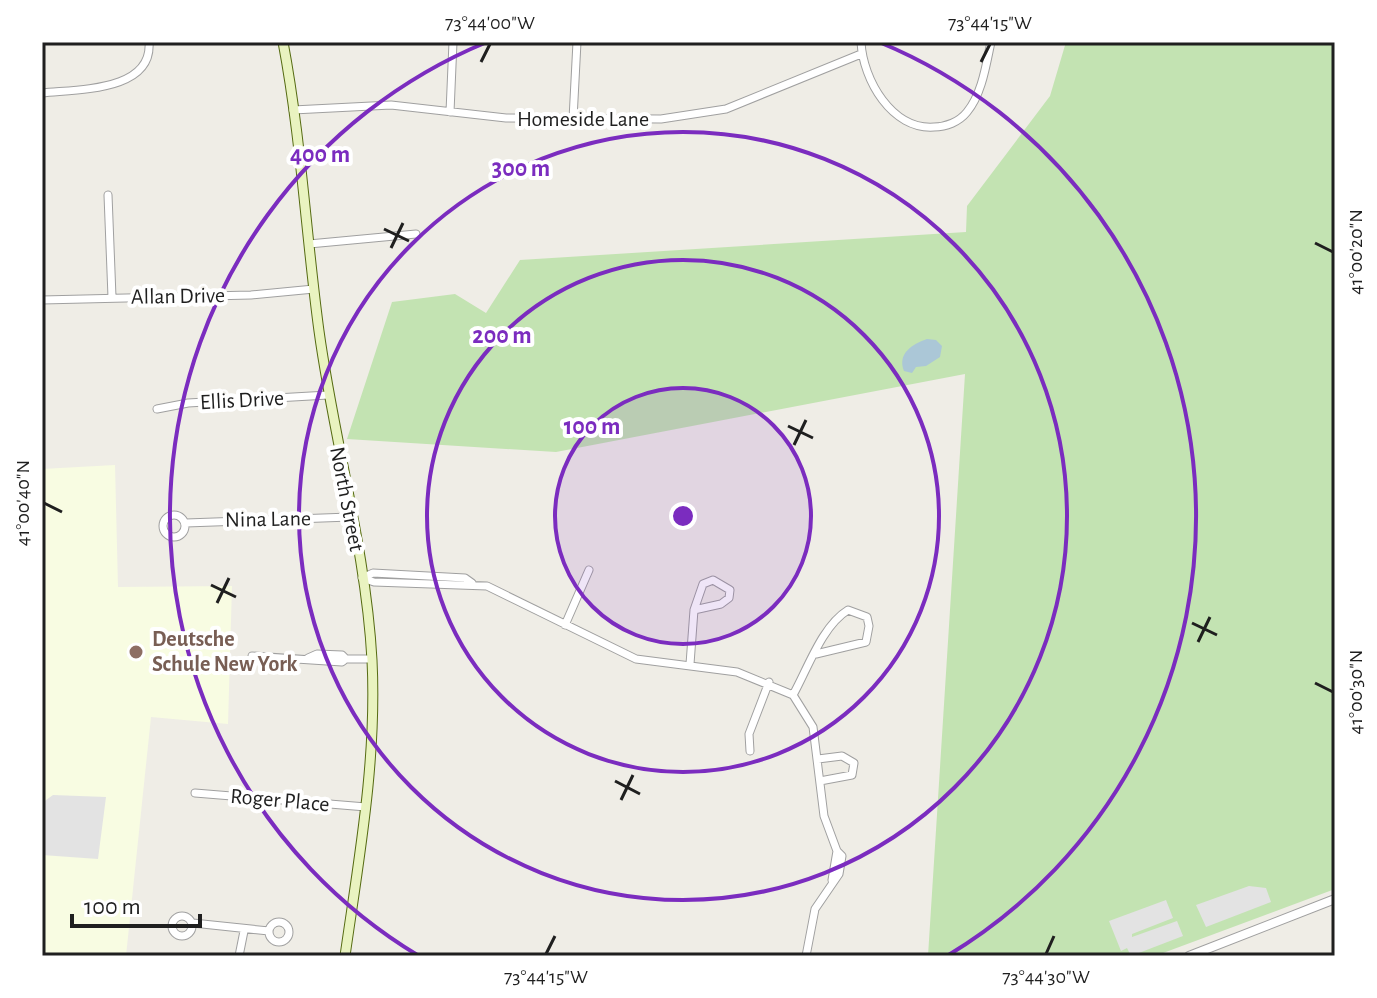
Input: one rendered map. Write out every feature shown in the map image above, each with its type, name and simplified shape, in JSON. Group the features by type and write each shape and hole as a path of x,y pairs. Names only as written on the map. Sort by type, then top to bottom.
{"main road":[{"name":"North Street","path":"283,42 328,395 362,578 372,659 373,728 366,807 345,956"}],"street":[{"path":"42,93 119,83 136,75 150,52 149,42"},
{"path":"450,112 453,42"},
{"path":"573,119 577,42"},
{"path":"861,42 861,54 891,112 908,123 938,127 952,123 968,111 979,89 991,42"},
{"name":"Homeside Lane","path":"293,110 391,105 506,118 661,119 726,109 861,54"},
{"path":"108,195 112,297"},
{"path":"309,244 416,234"},
{"name":"Allan Drive","path":"42,300 251,295 314,289"},
{"name":"Ellis Drive","path":"157,409 188,403 328,395"},
{"name":"Nina Lane","path":"186,523 350,517"},
{"path":"565,625 589,570"},
{"path":"362,578 373,573 465,578 636,659 737,672 769,682 793,695 813,727 824,816 837,851 832,880 815,909 806,956"},
{"path":"690,664 694,610 703,584 713,580 730,590 729,598 721,604 694,610"},
{"path":"793,695 816,654 837,617 848,610 867,617 866,642 816,654"},
{"path":"252,656 308,658 342,655 346,659 372,659"},
{"path":"750,751 749,734 769,682"},
{"path":"818,759 842,756 854,763 852,775 820,781"},
{"name":"Roger Place","path":"195,793 366,807"},
{"path":"1189,956 1335,899"},
{"path":"193,923 244,931 269,931"},
{"path":"239,956 244,931"}],"shaded area":[{"name":"Deutsche Schule New York","path":"115,465 118,587 232,586 228,724 151,717 126,956 42,956 42,469"},
{"path":"53,795 106,797 98,859 42,855 42,803"},
{"path":"1249,886 1266,888 1271,902 1206,927 1196,905"},
{"path":"1166,900 1173,918 1132,934 1132,937 1177,921 1183,936 1131,956 1127,948 1121,951 1109,921"}],"green space":[{"path":"1066,42 1335,42 1335,889 1155,956 928,956 965,374 556,452 347,439 392,302 455,294 486,313 520,260 966,232 967,206 1050,96"}],"water":[{"path":"927,339 936,340 942,346 940,357 926,366 916,367 912,373 904,371 905,354"}],"place":[{"name":"Deutsche Schule New York","path":"136,652"}]}
